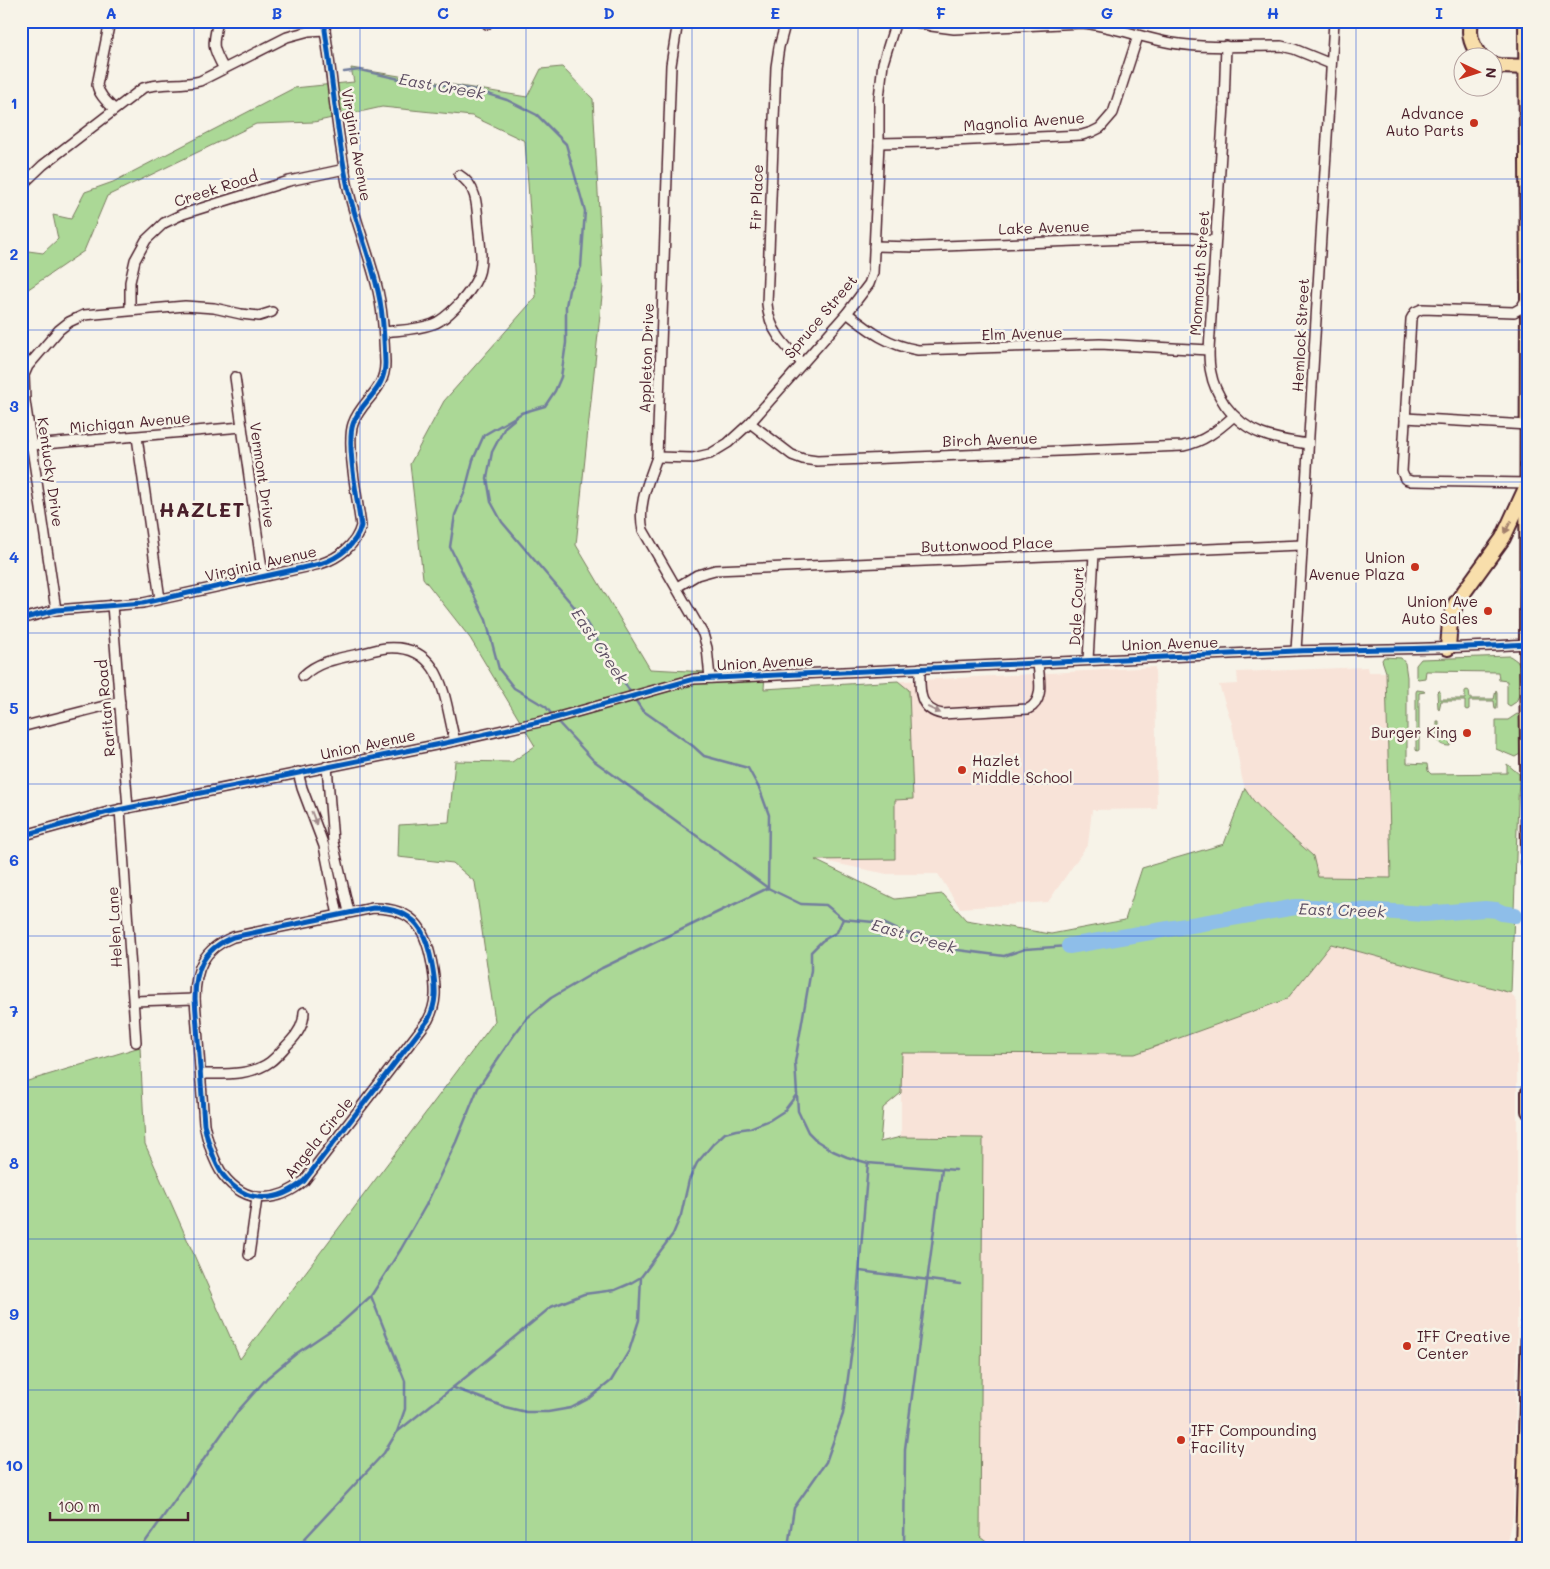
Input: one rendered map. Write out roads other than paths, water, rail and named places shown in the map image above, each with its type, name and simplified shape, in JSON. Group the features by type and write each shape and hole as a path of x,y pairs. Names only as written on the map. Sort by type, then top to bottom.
{"highway":[{"path":"1470,21 1470,35 1475,48"},
{"path":"1526,21 1529,862"},
{"path":"1502,66 1527,67"},
{"path":"1448,648 1450,621 1456,603 1503,538 1528,483"},
{"path":"1529,1092 1529,1111"},
{"path":"1523,1548 1529,1325"},
{"path":"1512,1548 1523,1505"}],"street":[{"path":"110,21 97,85 103,98 114,109"},
{"path":"218,21 213,45 214,51 224,69"},
{"name":"Appleton Drive","path":"678,21 671,65 657,457 642,504 641,520 643,530 703,634 710,678"},
{"name":"Fir Place","path":"786,21 776,67 767,304 770,320 777,336 802,363"},
{"name":"Spruce Street","path":"657,457 693,458 710,454 728,443 750,422 847,313 869,284 872,273 874,246 879,143 879,98 883,63 896,21"},
{"path":"912,21 931,26 954,28 1024,23 1099,24 1138,36 1186,45 1289,47 1331,64"},
{"name":"Hemlock Street","path":"1296,651 1334,21"},
{"path":"21,186 43,165 143,88 151,85 200,81 287,37 326,26"},
{"name":"Virginia Avenue","path":"21,619 56,610 143,603 326,562 342,553 359,533 361,526 350,446 352,428 358,413 379,388 383,379 385,365 384,332 376,284 350,196 326,26"},
{"name":"Magnolia Avenue","path":"879,143 1082,135 1092,132 1100,128 1113,113 1138,36"},
{"name":"Monmouth Street","path":"1226,46 1208,350 1211,372 1215,387 1222,400 1234,416 1246,426 1265,436 1308,444"},
{"name":"Creek Road","path":"130,310 130,282 135,260 146,240 164,223 183,214 289,180 345,169"},
{"path":"384,332 435,324 451,312 470,292 476,282 482,260 477,202 471,186 459,175"},
{"name":"Lake Avenue","path":"874,246 917,247 1155,238 1190,238 1215,241"},
{"path":"1528,295 1522,308 1514,312 1422,310 1415,312 1411,319 1402,472 1405,479 1411,481 1528,483"},
{"name":"Kentucky Drive","path":"56,610 25,401 24,375 28,366 59,330 79,317 130,310 185,306 214,308 259,316 272,312"},
{"name":"Elm Avenue","path":"847,313 880,338 896,345 918,350 1100,344 1208,350"},
{"name":"Vermont Drive","path":"235,377 262,576"},
{"name":"Birch Avenue","path":"750,422 792,454 803,459 817,461 1183,446 1208,437 1234,416"},
{"path":"1405,418 1528,425"},
{"name":"Michigan Avenue","path":"21,446 242,427"},
{"path":"137,437 160,599"},
{"name":"Buttonwood Place","path":"677,587 697,575 714,570 1302,545"},
{"name":"Dale Court","path":"1088,660 1094,554"},
{"name":"Raritan Road","path":"112,605 120,702 124,808"},
{"name":"Union Avenue","path":"21,836 124,808 455,741 548,720 694,679 1296,651 1448,648 1528,644"},
{"path":"303,676 309,669 334,659 384,648 395,648 416,653 430,664 441,681 455,741"},
{"path":"920,668 920,691 925,705 942,714 1028,709 1034,706 1039,697 1038,663"},
{"path":"21,728 102,705 120,702"},
{"path":"327,766 333,842 349,912"},
{"path":"298,772 302,788 324,846 338,915"},
{"name":"Helen Lane","path":"124,808 136,1042"},
{"name":"Angela Circle","path":"373,908 384,908 395,910 413,920 420,928 429,948 435,986 435,1001 432,1012 428,1020 304,1181 285,1194 276,1197 257,1198 237,1189 228,1181 220,1170 207,1140 204,1124 195,999 195,984 199,968 207,954 223,941 233,937 338,915 373,908"},
{"path":"134,1001 195,999"},
{"path":"201,1074 249,1071 260,1068 270,1062 296,1036 304,1020 304,1012"},
{"path":"249,1255 257,1198"}],"waterway":[{"name":"East Creek","path":"344,72 360,70 417,83 475,90 507,100 537,115 566,144 585,211 581,267 569,290 566,306 566,343 561,377 555,391 545,406 521,413"},
{"path":"522,413 484,435 473,460 465,491 455,515 450,547 486,620 499,669 514,688 546,707 553,716"},
{"name":"East Creek","path":"517,417 505,427 492,452 487,478 491,502 502,522 582,616 631,693"},
{"name":"East Creek","path":"634,698 642,710 704,756 748,768 760,790 769,815 768,888 801,904 826,905 843,919 883,923 902,932 920,936 958,950 1004,956 1025,949 1069,946"},
{"path":"141,1548 238,1411 267,1378 297,1353 340,1324 371,1296 426,1205 456,1142 478,1088 527,1018 551,998 602,968 768,888 593,760 556,720"},
{"name":"East Creek","path":"1069,946 1296,907 1425,914 1485,909 1515,915"},
{"path":"843,919 837,932 822,941 811,952 811,970 795,1062 798,1111 808,1132 817,1141 847,1157 868,1163 956,1170"},
{"path":"397,1432 551,1307 584,1294 615,1290 641,1277 673,1234 681,1215 689,1180 697,1163 713,1144 725,1133 750,1128 770,1120 784,1111 797,1094"},
{"path":"789,1548 794,1508 826,1462 843,1414 854,1334 868,1163"},
{"path":"904,1548 905,1449 942,1169"},
{"path":"860,1271 960,1284"},
{"path":"454,1388 505,1407 526,1412 548,1412 571,1408 590,1398 611,1381 629,1351 639,1320 641,1277"},
{"path":"296,1548 384,1453 397,1432 405,1409 405,1381 371,1296"}],"place":[{"name":"Advance Auto Parts","path":"1474,123"},
{"name":"Union Avenue Plaza","path":"1415,567"},
{"name":"Union Ave Auto Sales","path":"1488,611"},
{"name":"Burger King","path":"1467,733"},
{"name":"Hazlet Middle School","path":"962,770"},
{"name":"IFF Creative Center","path":"1407,1346"},
{"name":"IFF Compounding Facility","path":"1181,1440"}],"district":[{"name":"HAZLET","path":"202,510"}]}
